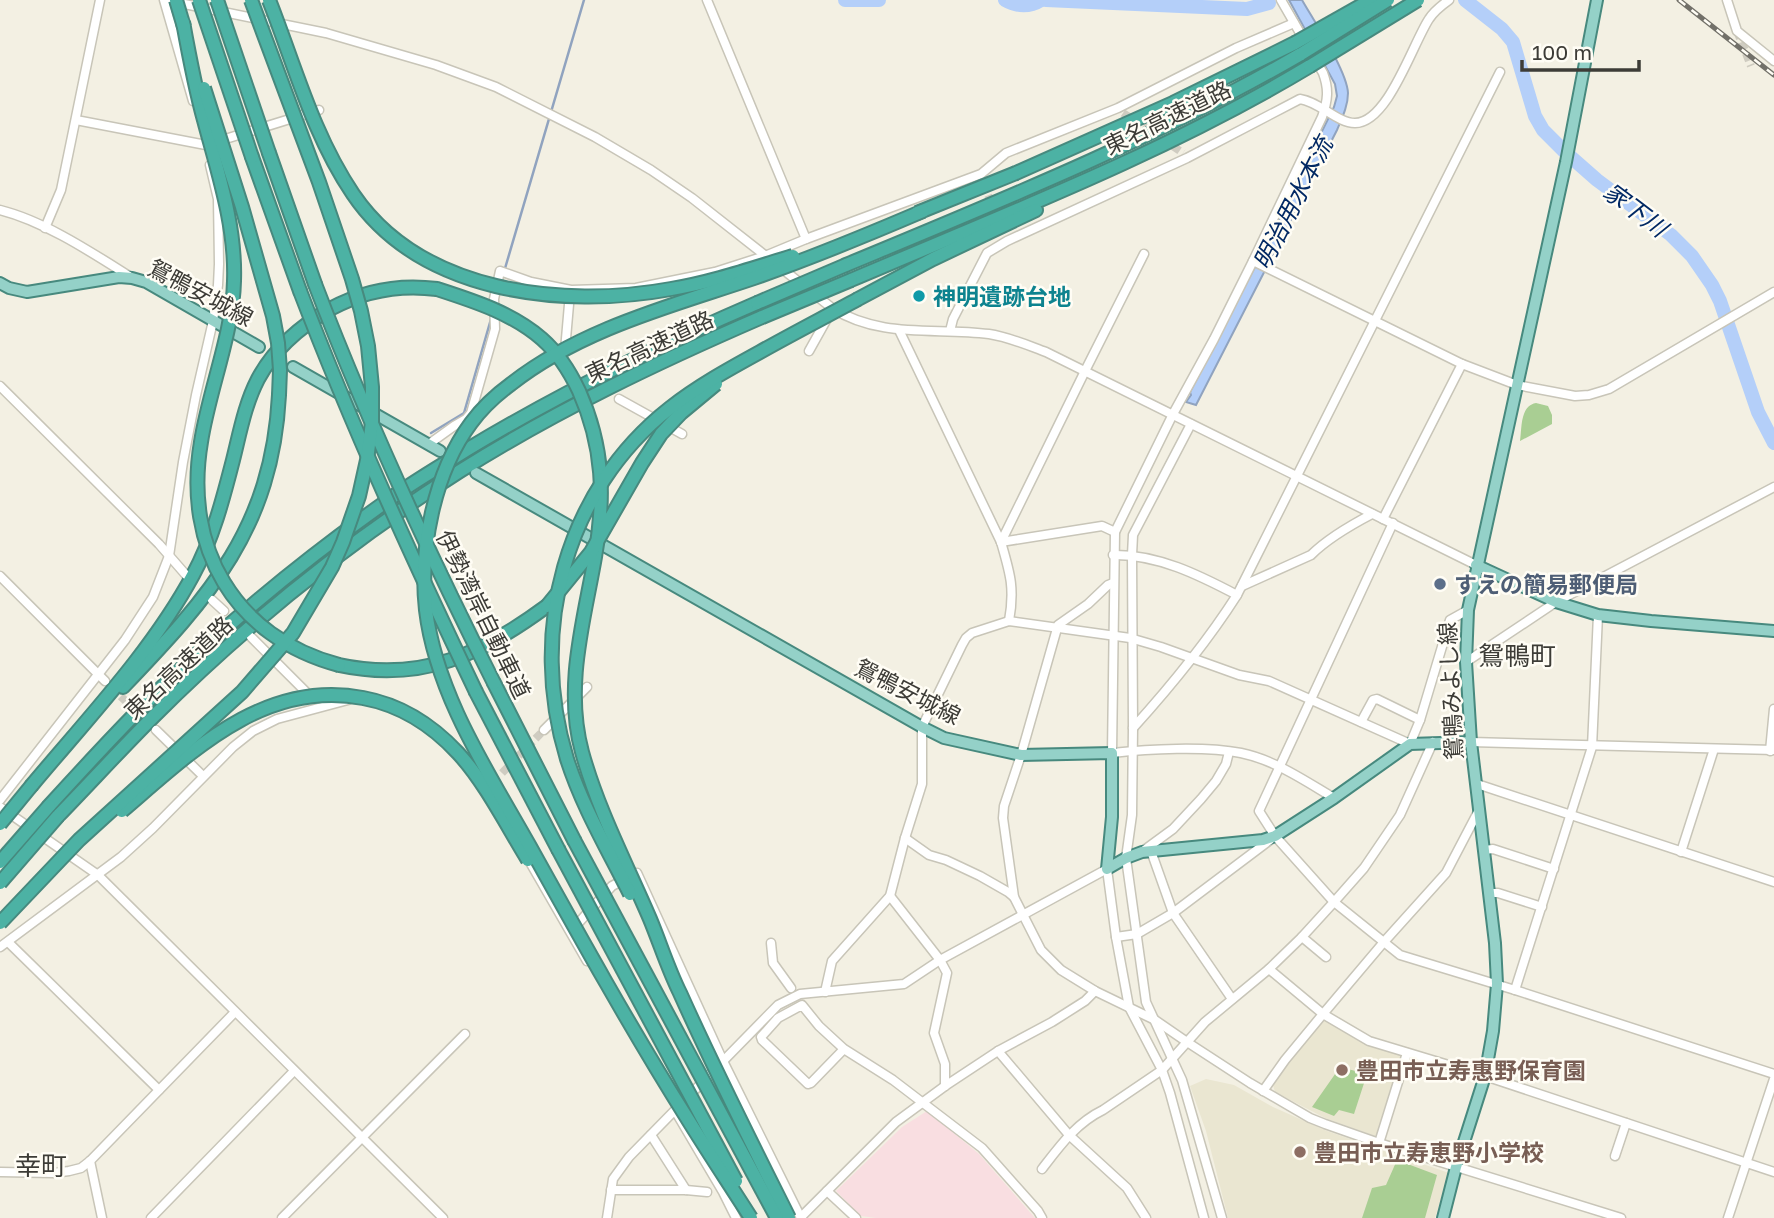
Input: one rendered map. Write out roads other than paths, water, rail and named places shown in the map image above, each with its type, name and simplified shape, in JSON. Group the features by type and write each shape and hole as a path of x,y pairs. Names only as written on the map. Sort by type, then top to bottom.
{"highway":[{"path":"46,769 178,629 218,578 254,514 269,471 278,422 278,343 272,316 242,208 176,0"},
{"name":"伊勢湾岸自動車道","path":"200,0 300,291 374,473 476,692 753,1218"},
{"name":"伊勢湾岸自動車道","path":"217,0 315,284 390,466 453,600 574,840 777,1218"},
{"path":"0,923 79,840 242,692 293,633 332,567 359,496 367,460 372,411 368,346 361,311 319,182 251,0"},
{"path":"269,0 313,122 354,196 373,218 411,250 451,272 477,281 524,292 566,295 615,295 670,289 712,281 923,211"},
{"path":"753,1218 686,1117 584,945 483,762 453,704 440,671 426,610 424,565 428,527 449,465 469,425 487,403 513,382 564,350 617,325 813,257 1016,173 1298,49 1371,0"},
{"name":"東名高速道路","path":"0,862 145,704 212,641 277,585 389,499 518,419 586,382 757,303 1124,146 1266,74 1298,49 1388,0"},
{"name":"東名高速道路","path":"0,883 58,816 155,715 223,652 286,597 355,544 466,467 549,419 704,342 1051,195 1214,119 1273,88 1418,0"},
{"path":"183,22 228,215 233,249 234,282 230,317 200,443 198,507 203,535 225,586 241,607 262,628 299,650 340,665 376,670 404,669 452,661 507,634 547,606 591,552 661,434 681,413 718,383 771,346"},
{"path":"789,1218 587,809 568,759 558,723 553,689 552,629 556,599 571,542 595,492 619,458 648,428 714,377 933,259 1167,147 1214,119"},
{"path":"0,824 158,634 193,575 221,509 251,394 268,362 304,326 349,299 397,288 437,289 489,306 542,339 574,381 593,427 601,470 601,503 595,558 578,647 575,679 577,726 598,801 650,919 678,991"},
{"path":"36,884 188,755 233,724 254,712 302,696 352,696 393,706 411,715 430,727 460,755 477,777 531,866 584,945"}],"main road":[{"name":"鴛鴨みよし線","path":"1443,1218 1485,1076 1493,1031 1497,984 1495,943 1471,742 1466,662 1468,610 1566,162 1597,0"},
{"name":"鴛鴨安城線","path":"0,283 27,292 132,278 146,282 259,347"},
{"path":"293,368 440,451"},
{"name":"鴛鴨安城線","path":"476,473 944,738 1021,755 1114,753"},
{"path":"1476,565 1556,602 1598,615 1774,631"},
{"path":"1110,868 1125,859 1147,852 1263,840 1275,836 1410,744 1471,742"},
{"path":"1110,868 1114,753"}],"street":[{"path":"45,228 61,190 100,0"},
{"path":"0,800 125,640 149,604 169,556 196,395 213,321 219,264 219,218 218,199 206,145 165,0 326,33 436,65 496,88 595,137 652,170 848,318 899,330 950,331 1011,338 1085,371 1476,565"},
{"path":"1281,0 1328,85 1327,111 1115,532 1114,753 1196,750 1242,754 1278,766 1334,798"},
{"path":"950,331 953,319 987,253 1007,241 1300,99 1313,102 1346,121 1356,123 1368,119 1391,94 1431,16 1449,0"},
{"path":"1727,0 1737,31 1774,61"},
{"path":"708,3 806,239"},
{"path":"429,444 470,416 495,329 494,299 500,271 531,282 570,290 636,289 715,272 981,176 1006,153 1120,110 1236,48 1294,23"},
{"path":"1133,728 1164,694 1216,627 1239,591 1500,72"},
{"path":"76,120 206,145 319,110"},
{"path":"0,210 14,213 86,248 132,278"},
{"path":"1002,230 1007,241"},
{"path":"1001,542 1144,254"},
{"path":"1253,261 1462,364 1517,385 1576,396 1609,389 1774,292"},
{"path":"567,366 565,356 570,290"},
{"path":"808,351 832,308"},
{"path":"899,330 1001,542 1010,572 1013,596 1009,621"},
{"path":"1383,519 1462,364"},
{"path":"0,386 159,544 186,575"},
{"path":"619,399 682,434"},
{"path":"1189,423 1133,535 1132,815 1125,859 1146,1002 1182,1080 1222,1218"},
{"path":"1466,662 1556,602 1774,487"},
{"path":"1113,555 1132,555 1191,571 1239,591 1311,555 1372,513"},
{"path":"1392,523 1259,811 1275,836 1334,902 1400,955 1515,989 1774,1076 1728,1218"},
{"path":"1001,542 1102,526 1115,532"},
{"path":"0,576 105,681"},
{"path":"1014,898 1003,818 1004,806 1057,628 1108,584 1113,583"},
{"path":"212,600 225,611"},
{"path":"825,992 832,961 890,896 922,784 922,727 966,638 972,633 1009,621 1131,639 1239,675 1269,681 1410,744 1420,720 1450,620 1468,610"},
{"path":"1515,989 1592,747 1598,615"},
{"path":"251,637 321,707"},
{"path":"544,730 587,687"},
{"path":"159,1090 4,945 98,875 153,828 203,776 253,731 277,719 372,697 394,703 416,714 446,737 488,788 736,1218"},
{"path":"1361,722 1373,700 1377,699 1420,720"},
{"path":"1471,742 1772,750 1774,709"},
{"path":"156,730 203,776"},
{"path":"1042,1170 1069,1135 1092,1115 1161,1070 1205,1022 1269,969 1334,902 1364,869 1400,815 1433,742"},
{"path":"1681,852 1714,749"},
{"path":"1229,752 1226,764 1216,781 1173,829 1147,852 1173,913 1232,999"},
{"path":"488,788 502,773"},
{"path":"1476,784 1774,882"},
{"path":"0,807 98,875 443,1218"},
{"path":"1263,1091 1323,1014 1446,873 1479,810"},
{"path":"1116,937 1138,934 1173,913 1275,836"},
{"path":"905,838 929,855 946,860 1008,892 1014,898 1041,950 1061,970 1095,991 1155,1020 1263,1091 1310,1118 1379,1143 1621,1218"},
{"path":"1484,850 1493,849 1554,869"},
{"path":"607,1218 613,1179 629,1157 778,1005 800,994 904,984 940,960 1110,868 1116,937 1132,1009 1170,1093 1204,1218"},
{"path":"570,932 612,886 637,873 723,1061 801,1218 896,1122 998,1051 1063,1015 1095,991"},
{"path":"1489,893 1498,893 1542,907"},
{"path":"890,896 940,960 947,973 934,1033 945,1064 945,1086"},
{"path":"1302,937 1326,957"},
{"path":"771,943 773,963 791,988"},
{"path":"1269,969 1323,1014 1369,1041 1485,1076 1774,1172"},
{"path":"844,1049 808,1084 761,1037 778,1018 803,1005 819,1026 844,1049 893,1080 982,1148 1042,1218"},
{"path":"0,1172 69,1171 82,1168 235,1012"},
{"path":"282,1218 465,1034"},
{"path":"998,1051 1069,1135 1127,1188 1146,1218"},
{"path":"1379,1143 1407,1053"},
{"path":"150,1218 294,1071"},
{"path":"1615,1156 1626,1123"},
{"path":"651,1135 686,1190"},
{"path":"90,1161 102,1218"},
{"path":"611,1190 707,1192"},
{"path":"827,1191 856,1218"}],"water":[{"name":"明治用水本流","path":"1289,0 1302,0 1329,46 1346,84 1347,103 1337,130 1196,405 1186,402 1190,392 1259,259 1337,96 1335,84"}],"waterway":[{"path":"501,282 584,0"},
{"name":"家下川","path":"845,0 879,0"},
{"name":"家下川","path":"1005,0 1023,5 1041,0"},
{"name":"家下川","path":"1046,0 1247,9 1269,3"},
{"name":"家下川","path":"1465,0 1502,29 1513,42 1535,116 1543,130 1597,180 1671,235 1692,256 1720,301 1758,412 1774,443"},
{"path":"431,433 464,413 491,319"}],"tunnel":[{"path":"1737,31 1751,66"},
{"path":"1123,113 1183,153"},
{"path":"984,184 998,221"},
{"path":"112,688 156,730"},
{"path":"502,773 544,730"}],"railway":[{"path":"1679,0 1774,75"}],"place":[{"name":"神明遺跡台地","path":"919,296"},
{"name":"すえの簡易郵便局","path":"1440,584"},
{"name":"豊田市立寿惠野保育園","path":"1342,1070"},
{"name":"豊田市立寿恵野小学校","path":"1300,1152"}],"district":[{"name":"鴛鴨町","path":"1517,655"},
{"name":"幸町","path":"41,1165"}]}
